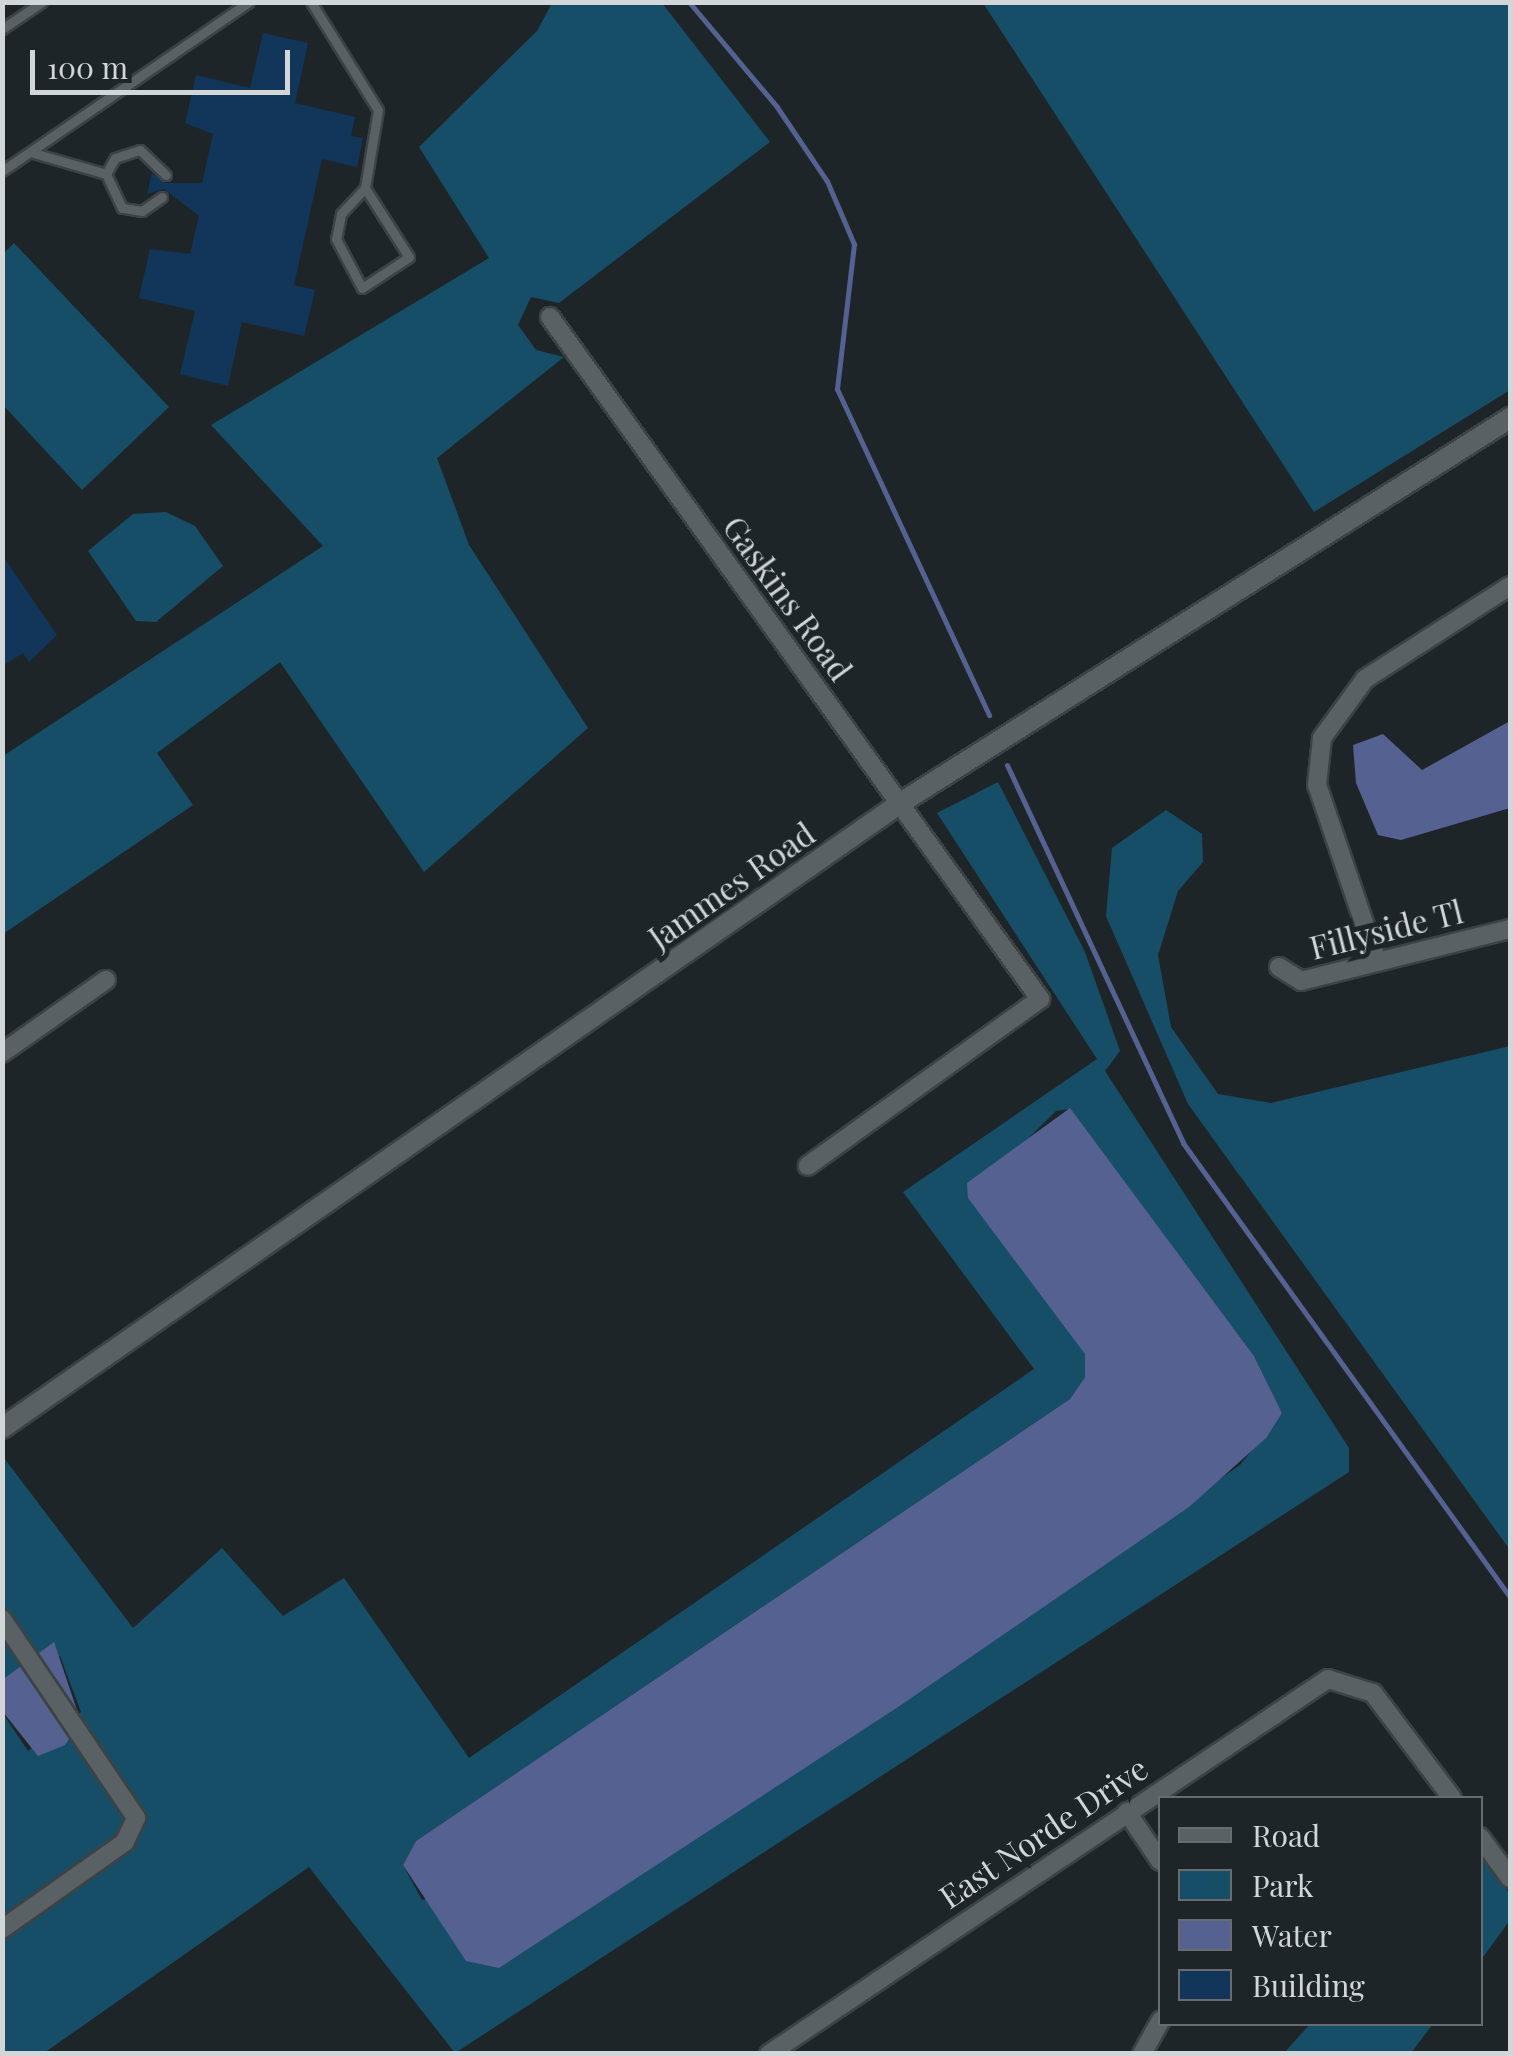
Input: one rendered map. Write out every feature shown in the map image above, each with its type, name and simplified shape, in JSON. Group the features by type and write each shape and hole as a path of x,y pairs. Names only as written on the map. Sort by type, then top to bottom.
{"street":[{"name":"Gaskins Road","path":"550,317 1040,999 808,1166"},
{"name":"Jammes Road","path":"2,1428 899,804 1510,418"},
{"path":"1377,961 1318,785 1322,738 1365,680 1510,586"},
{"name":"Fillyside Tl","path":"1279,968 1301,981 1510,928"},
{"path":"2,1053 106,980"},
{"path":"2,1618 136,1818 125,1842 2,1929"},
{"name":"East Norde Drive","path":"769,2054 1313,1685 1357,1682 1450,1796"},
{"path":"1127,1812 1158,1858"},
{"path":"1483,1841 1510,1878"},
{"path":"1142,2054 1158,2025"}],"lane":[{"path":"2,170 250,2"},
{"path":"311,2 376,102 365,188 342,214 336,239 362,288 409,257 365,188"},
{"path":"2,30 41,3"},
{"path":"106,174 114,158 140,150 166,175"},
{"path":"30,152 106,174 122,208 142,211 162,197"}],"green space":[{"path":"552,3 662,3 770,142 559,303 531,297 518,325 536,350 564,357 437,458 469,545 588,728 424,872 280,662 157,753 193,805 3,934 3,756 323,546 211,425 489,258 419,147 537,31"},
{"path":"983,3 1510,3 1510,390 1314,512"},
{"path":"14,243 169,407 82,490 3,405 3,254"},
{"path":"166,512 195,526 223,566 156,622 136,621 88,551 133,514"},
{"path":"998,782 1085,952 1120,1051 1105,1071 1349,1448 1349,1472 455,2053 309,1867 44,2053 3,2053 2,1712 28,1751 81,1712 60,1656 3,1680 4,1458 133,1628 222,1548 283,1616 344,1578 469,1758 1034,1369 903,1192 1097,1059 937,813","holes":["1070,1109 1254,1356 1282,1413 1240,1465 697,1838 422,1900 403,1865 416,1841 1070,1399 1085,1377 1085,1354 1070,1322 968,1198 1056,1111"]},
{"path":"1166,810 1202,834 1203,862 1178,891 1158,955 1171,1027 1218,1094 1271,1103 1510,1046 1510,1550 1188,1104 1106,916 1112,848"},
{"path":"1483,1856 1510,1894 1510,1920 1483,1957"},
{"path":"1308,2026 1431,2026 1411,2053 1284,2053"}],"water":[{"path":"1510,721 1510,808 1401,840 1378,835 1356,783 1353,745 1383,734 1422,770"},
{"path":"1070,1108 1254,1356 1282,1413 1266,1438 1189,1507 901,1705 499,1968 466,1961 403,1865 416,1841 1070,1399 1085,1377 1085,1354 968,1198 967,1183"},
{"path":"54,1642 81,1722 65,1745 38,1756 3,1712 2,1680"}],"building":[{"path":"263,33 308,43 295,103 355,117 351,136 363,138 357,167 322,159 294,285 315,290 304,336 242,322 228,386 180,374 195,311 139,298 150,249 190,254 199,216 164,189 147,194 152,173 165,183 202,183 213,134 185,123 196,75 250,88"},
{"path":"2,555 57,635 29,662 23,653 2,666"}],"waterway":[{"path":"689,2 777,107 827,181 854,244 837,389 989,715"},
{"path":"1007,765 1183,1143 1510,1597"}]}
